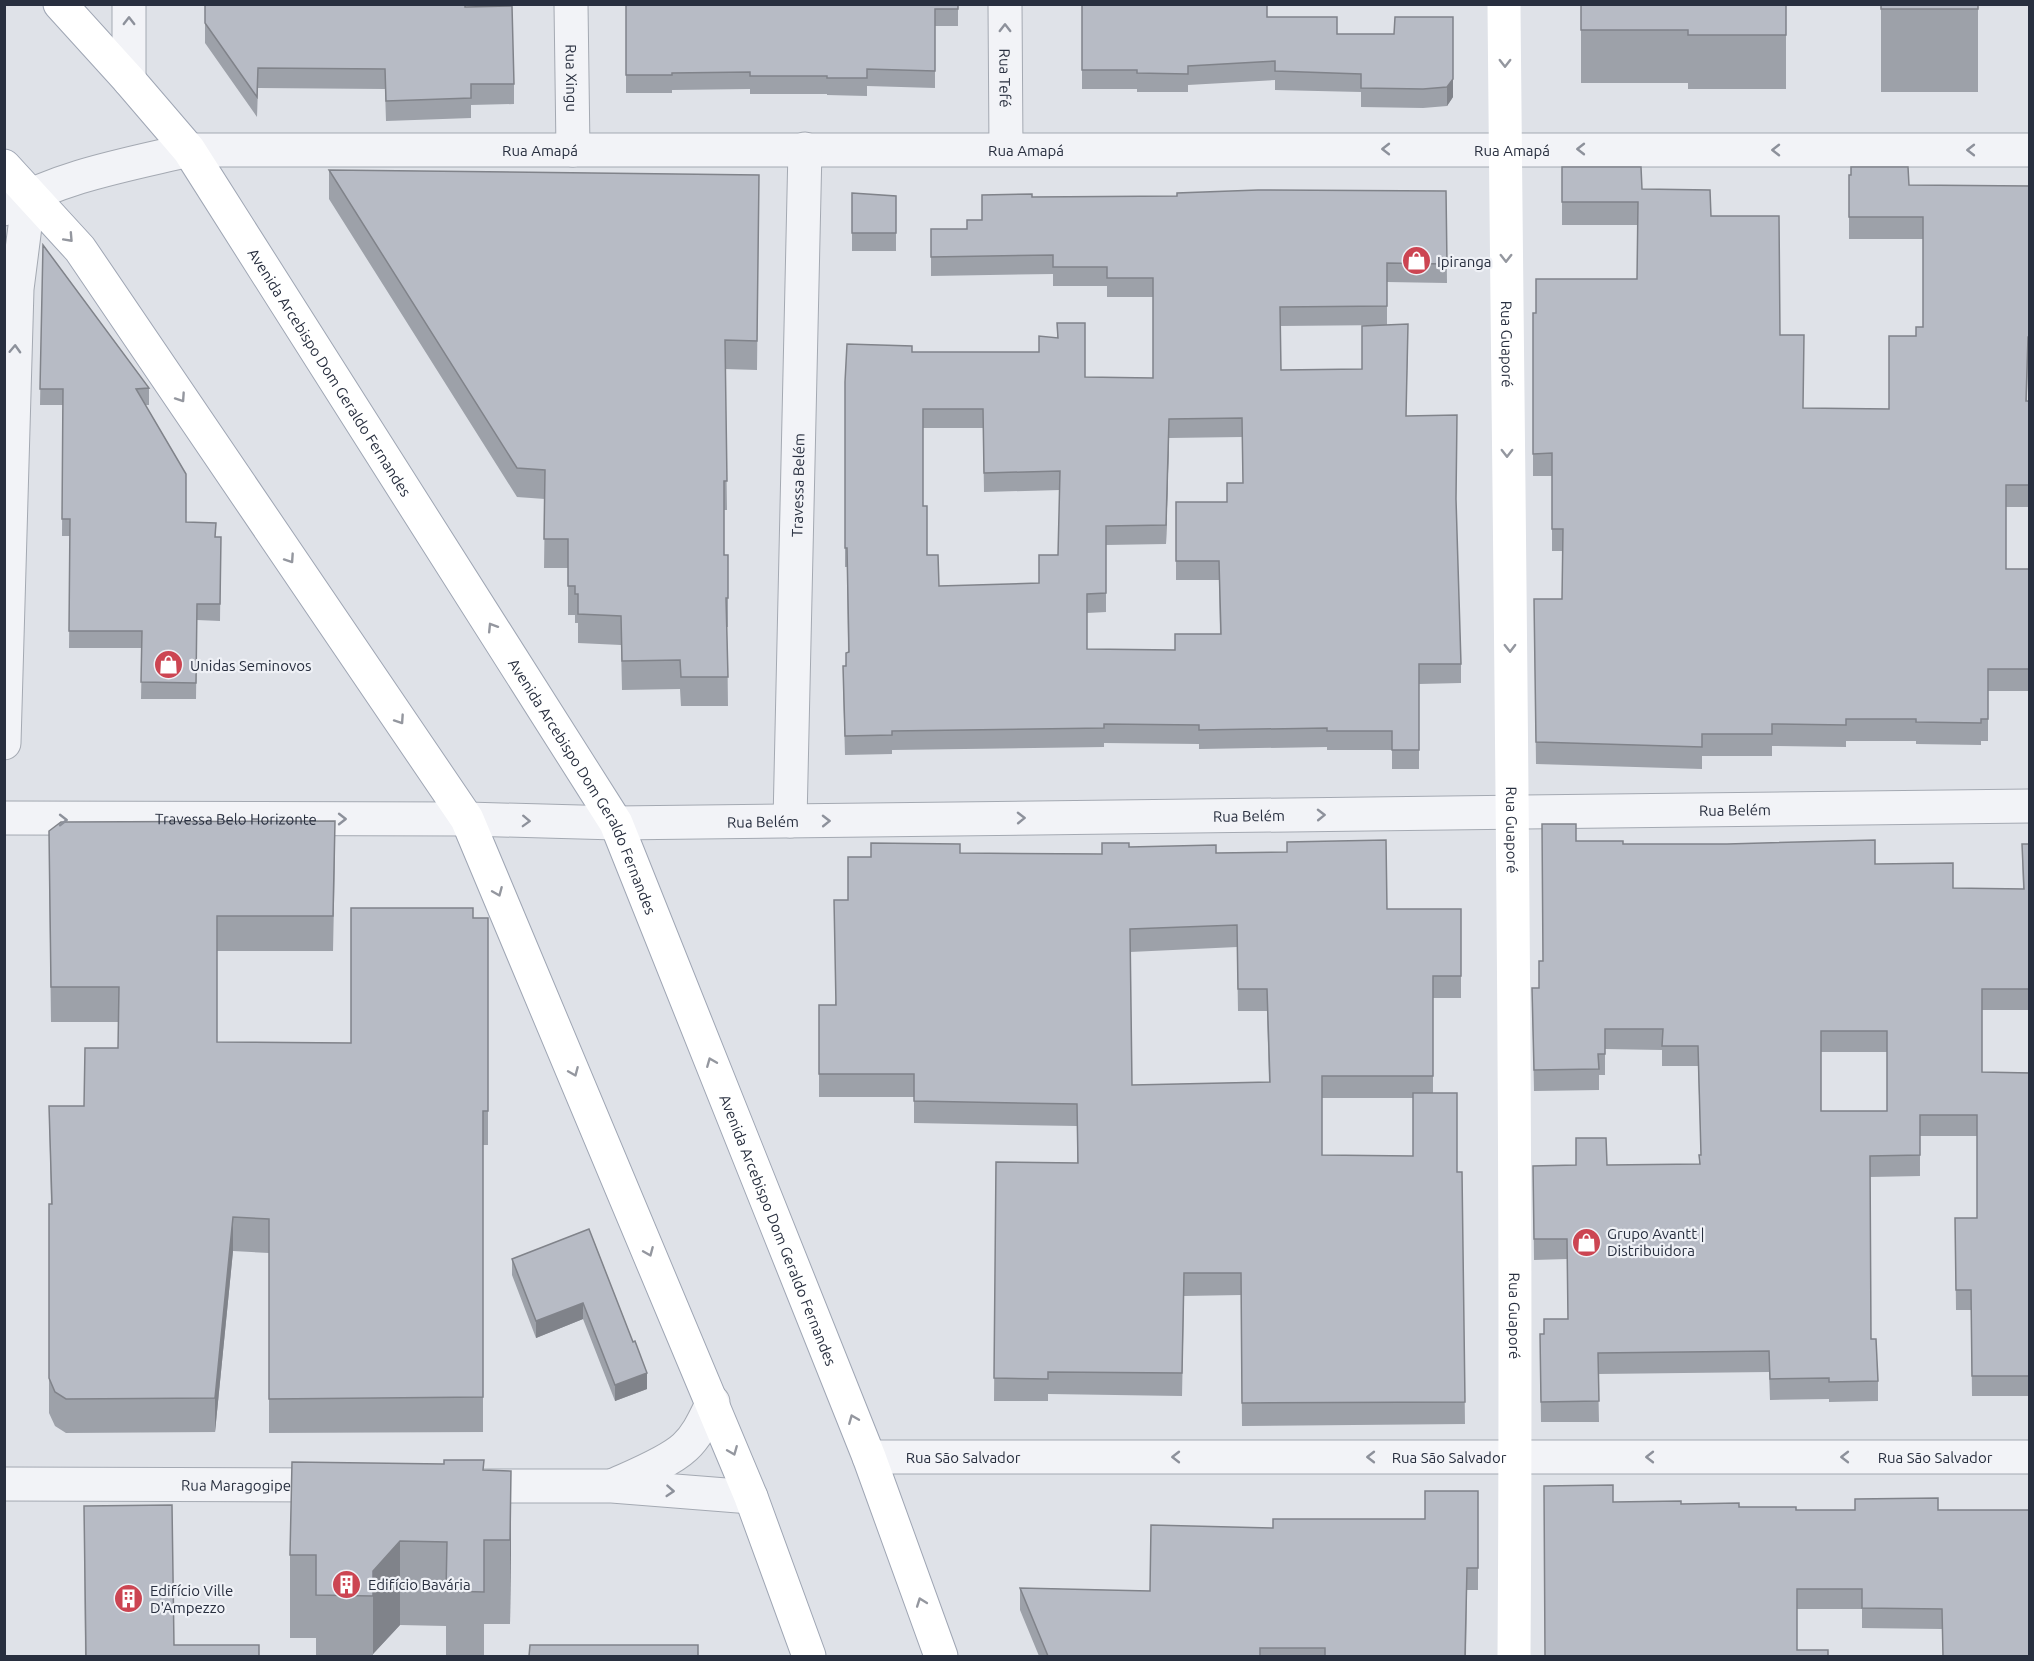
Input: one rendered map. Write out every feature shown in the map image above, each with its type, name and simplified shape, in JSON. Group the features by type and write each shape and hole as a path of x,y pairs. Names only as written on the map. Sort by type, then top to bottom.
{"main road":[{"name":"Avenida Arcebispo Dom Geraldo Fernandes","path":"60,4 189,150 616,823 868,1457 941,1656"},
{"name":"Rua Guaporé","path":"1504,4 1513,812 1516,1457 1514,1656"},
{"path":"4,166 17,202 80,249 467,819 752,1497 809,1656"}],"street":[{"path":"129,4 129,80"},
{"name":"Rua Xingu","path":"571,4 573,150"},
{"name":"Rua Tefé","path":"1005,4 1006,149"},
{"name":"Travessa Belém","path":"790,821 805,149"},
{"name":"Rua Amapá","path":"17,202 98,171 189,150 2030,150"},
{"path":"4,743 17,290 17,202"},
{"name":"Rua Belém","path":"467,819 616,823 2030,807"},
{"name":"Travessa Belo Horizonte","path":"4,818 467,819"},
{"path":"612,1486 685,1448 698,1432 713,1402"},
{"name":"Rua São Salvador","path":"868,1457 2030,1457"},
{"name":"Rua Maragogipe","path":"4,1484 362,1485"},
{"path":"433,1486 612,1486 752,1497"}],"building":[{"path":"205,4 512,6 514,84 471,84 471,98 386,101 385,69 258,68 257,97 205,23"},
{"path":"626,4 958,4 958,9 935,9 935,71 867,69 867,78 750,76 750,72 626,75"},
{"path":"1082,4 1267,4 1267,17 1337,17 1337,34 1394,34 1395,17 1453,17 1453,79 1447,87 1361,88 1361,74 1275,71 1275,61 1188,66 1188,74 1137,73 1137,70 1082,70"},
{"path":"1581,4 1786,4 1786,35 1688,35 1688,30 1581,30"},
{"path":"1881,4 1978,4 1978,9 1881,9"},
{"path":"1562,167 1641,167 1642,189 1710,190 1711,216 1779,216 1780,335 1804,335 1803,408 1889,409 1889,336 1916,336 1916,327 1923,327 1923,217 1849,217 1851,167 1908,167 1909,185 2030,186 2030,337 2028,337 2026,401 2030,401 2030,485 2006,485 2006,569 2030,569 2030,669 1988,669 1988,719 1981,719 1981,723 1916,722 1916,719 1846,719 1846,725 1772,724 1772,734 1702,734 1702,747 1536,742 1534,599 1562,599 1563,529 1552,529 1552,453 1533,454 1533,313 1536,313 1536,279 1637,279 1638,202 1562,202"},
{"path":"329,170 759,175 757,341 725,340 727,481 724,481 724,555 728,555 728,598 726,598 728,677 681,677 680,660 622,661 621,616 578,614 578,594 575,594 575,586 568,586 568,539 544,539 545,470 517,468"},
{"path":"1258,190 1446,191 1447,264 1387,263 1387,306 1280,307 1281,370 1362,369 1362,326 1408,324 1406,416 1457,415 1456,499 1461,664 1419,664 1419,750 1392,750 1392,731 1327,731 1327,728 1199,730 1199,725 1104,724 1104,728 892,731 892,735 845,736 843,666 846,666 846,653 849,652 847,548 845,548 847,344 912,346 912,352 1039,352 1039,336 1058,338 1057,323 1085,323 1085,377 1153,378 1153,278 1107,278 1107,267 1053,267 1053,255 931,257 931,229 967,229 967,220 982,220 982,195 1177,196 1177,193","holes":["923,409 983,409 984,473 1060,471 1058,555 1039,555 1039,583 939,586 938,555 927,555 927,506 923,506","1242,418 1243,483 1227,483 1227,502 1176,502 1176,561 1219,561 1221,634 1175,634 1175,650 1087,649 1087,594 1106,593 1106,526 1166,525 1169,419"]},
{"path":"852,193 896,196 896,233 852,233"},
{"path":"43,245 149,388 136,389 186,474 186,522 216,523 215,537 221,537 220,604 197,604 196,683 141,682 142,631 69,631 70,519 62,519 63,389 40,389"},
{"path":"335,821 333,916 217,916 217,1042 351,1043 351,908 473,908 473,918 488,918 488,1111 483,1111 483,1397 269,1399 269,1219 233,1217 215,1398 66,1399 55,1392 49,1378 49,1204 52,1204 49,1106 84,1106 85,1048 118,1048 119,987 51,987 49,831 61,822"},
{"path":"1542,824 1576,824 1576,841 1623,841 1623,844 1875,840 1875,864 1953,863 1953,888 2024,889 2022,844 2030,844 2030,989 1982,989 1982,1072 2030,1073 2030,1376 1972,1376 1971,1290 1956,1290 1955,1218 1977,1218 1977,1115 1920,1115 1920,1155 1870,1156 1871,1339 1876,1339 1878,1381 1829,1382 1829,1378 1770,1379 1769,1351 1598,1353 1599,1401 1541,1402 1540,1334 1544,1334 1544,1319 1568,1319 1567,1239 1534,1239 1533,1166 1576,1165 1576,1138 1606,1138 1607,1165 1700,1164 1699,1155 1701,1155 1698,1046 1662,1046 1663,1029 1605,1029 1605,1054 1598,1054 1599,1069 1534,1070 1532,988 1539,988 1539,961 1543,961","holes":["1821,1031 1887,1031 1887,1111 1821,1111"]},
{"path":"1386,840 1387,909 1461,909 1461,976 1433,976 1433,1076 1322,1076 1322,1155 1413,1156 1413,1093 1457,1093 1457,1172 1462,1172 1465,1402 1242,1403 1241,1273 1184,1273 1182,1373 1048,1372 1048,1379 994,1378 996,1162 1078,1163 1077,1104 914,1101 914,1074 819,1074 819,1005 836,1005 834,900 848,900 848,857 871,857 871,843 960,844 960,853 1102,854 1102,843 1129,843 1129,847 1216,845 1216,853 1287,852 1287,842","holes":["1237,925 1238,989 1267,989 1270,1082 1132,1085 1130,929"]},
{"path":"589,1229 647,1373 615,1385 583,1303 536,1321 512,1259"},
{"path":"444,1460 484,1460 483,1470 511,1471 510,1540 484,1540 484,1592 446,1591 447,1542 400,1541 373,1571 373,1596 316,1595 316,1555 290,1555 292,1462 444,1464"},
{"path":"1613,1485 1613,1502 1681,1501 1681,1504 1739,1503 1739,1507 1796,1507 1796,1510 1855,1510 1855,1499 1938,1498 1938,1510 2030,1510 2030,1656 1943,1656 1942,1609 1862,1608 1862,1589 1797,1589 1797,1650 1828,1650 1828,1656 1545,1656 1544,1486"},
{"path":"1425,1491 1478,1491 1478,1568 1467,1568 1465,1656 1325,1656 1325,1648 1260,1648 1260,1656 1048,1656 1020,1588 1150,1591 1151,1525 1273,1528 1273,1519 1425,1519"},
{"name":"Edifício Ville D'Ampezzo","path":"172,1505 174,1645 259,1645 259,1656 86,1656 84,1506"},
{"path":"530,1645 698,1645 698,1656 529,1656"}],"place":[{"name":"Ipiranga","path":"1416,261"},
{"name":"Unidas Seminovos","path":"169,665"},
{"name":"Grupo Avantt | Distribuidora","path":"1586,1242"},
{"name":"Edifício Bavária","path":"347,1584"},
{"name":"Edifício Ville D'Ampezzo","path":"129,1599"}]}
